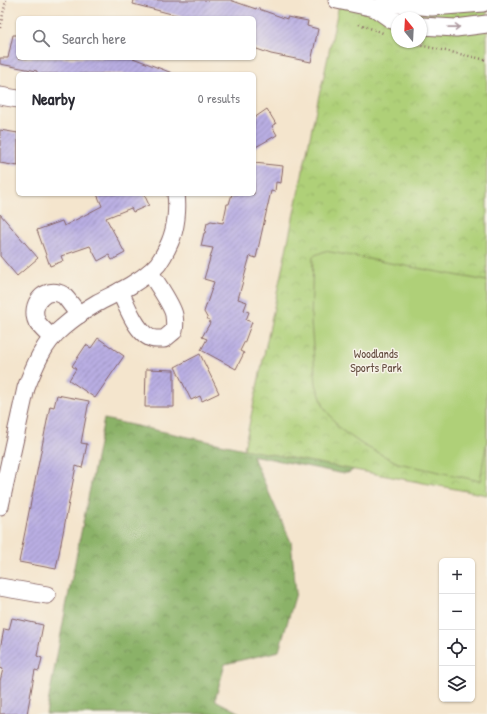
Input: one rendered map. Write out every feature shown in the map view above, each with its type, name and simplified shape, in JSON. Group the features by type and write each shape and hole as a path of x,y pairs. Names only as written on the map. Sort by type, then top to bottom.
{"street":[{"path":"337,0 375,8 397,4 432,7 483,3 487,1"},
{"path":"375,8 391,19"},
{"path":"427,26 456,28 487,24"},
{"path":"0,96 16,99"},
{"path":"0,506 26,388 40,356 60,328 96,304 134,284 158,264 173,235 176,218 176,196"},
{"path":"120,292 135,323 142,332 153,340 164,339 174,331 174,314 150,272"},
{"path":"52,338 37,322 34,311 36,303 43,295 54,292 64,296 79,315"},
{"path":"0,587 47,596"}],"path":[{"path":"0,28 6,0"},
{"path":"359,24 383,33"},
{"path":"427,47 487,60"}],"green space":[{"name":"Woodlands Sports Park","path":"340,0 487,0 487,495 244,449"},
{"path":"325,251 487,281 487,440 480,481 398,463 363,445 340,429 324,407 316,384 311,322 313,256"},
{"path":"104,419 244,449 252,425 356,466 349,472 339,473 252,455 291,542 296,593 279,651 225,664 215,700 240,714 46,714"}],"building":[{"path":"134,0 230,0 287,19 287,17 308,21 307,26 318,29 311,62 271,54 256,49 256,16 179,16 133,4"},
{"path":"13,35 16,35 16,60 138,60 169,72 37,72 0,64 0,58 8,58"},
{"path":"267,109 276,124 272,126 277,135 256,147 256,117"},
{"path":"0,130 16,133 16,166 0,163"},
{"path":"256,163 283,166 281,183 276,182 275,192 271,191 256,258 250,256 238,299 247,302 244,310 249,312 246,320 252,322 240,351 244,353 236,369 201,350 207,339 202,337 210,323 204,312 214,282 204,279 213,248 201,246 207,223 211,221 223,223 227,204 229,204 231,196 256,196"},
{"path":"98,196 145,196 149,205 133,212 131,208 106,218 125,253 112,260 109,255 98,261 90,246 61,256 63,261 50,266 37,230 62,221 64,226 102,206"},
{"path":"0,214 38,258 17,276 0,256"},
{"path":"98,338 124,356 95,398 69,380 76,369 72,366 86,345 91,348"},
{"path":"200,354 219,393 202,401 200,396 191,400 175,367"},
{"path":"146,369 174,370 174,407 145,407"},
{"path":"57,395 89,401 81,443 87,444 82,468 76,466 56,569 19,562 50,406 54,407"},
{"path":"12,618 43,625 37,656 42,658 39,671 35,670 27,714 0,714 0,681 3,669 0,668 0,649 4,629 9,630"}]}
